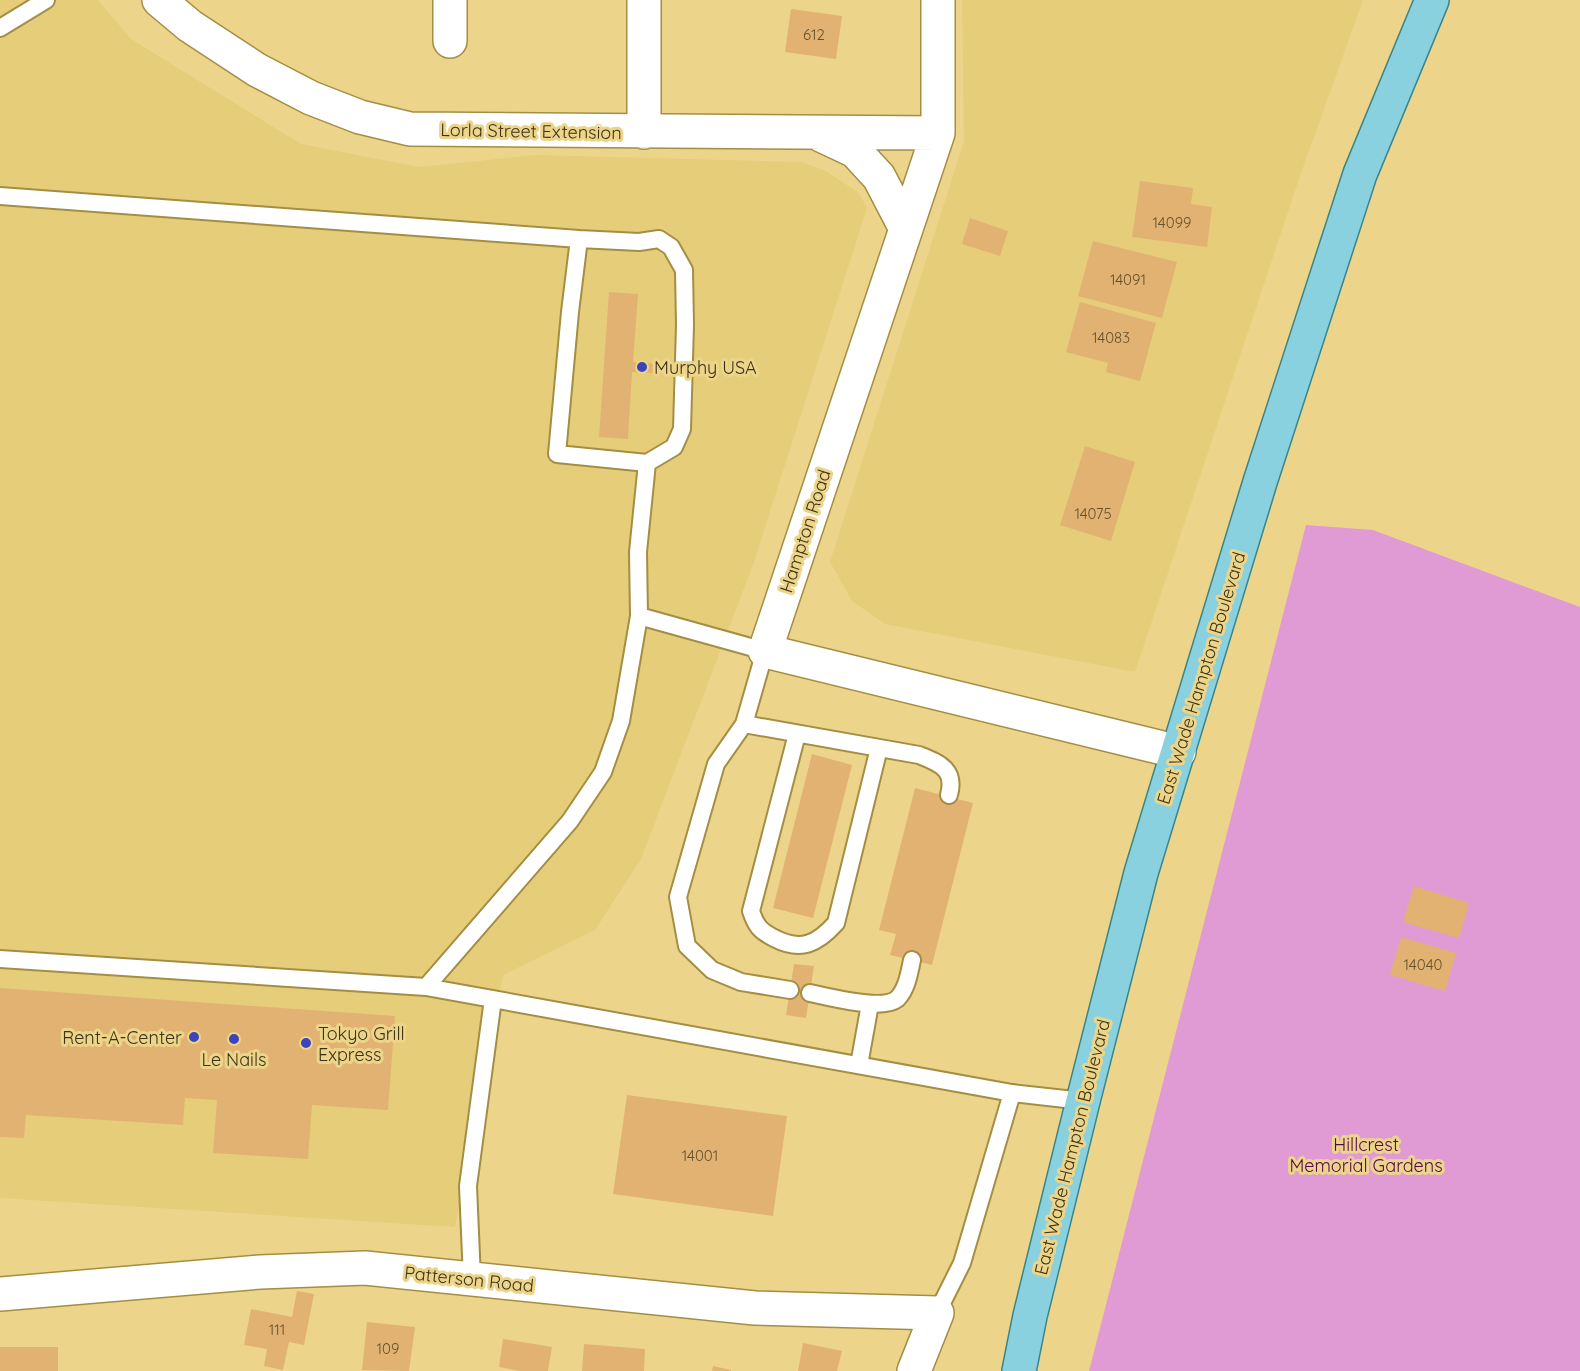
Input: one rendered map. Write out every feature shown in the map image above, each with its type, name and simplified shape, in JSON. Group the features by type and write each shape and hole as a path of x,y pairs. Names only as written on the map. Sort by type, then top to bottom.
{"main road":[{"name":"East Wade Hampton Boulevard","path":"1019,1371 1030,1316 1141,873 1257,493 1360,174 1432,0"}],"street":[{"name":"Lorla Street Extension","path":"159,0 190,26 257,70 311,98 360,117 410,129 939,133"},
{"path":"450,0 450,41"},
{"path":"644,0 644,132"},
{"name":"Hampton Road","path":"765,651 939,133 938,0"},
{"path":"816,132 855,151 879,177 906,229"},
{"path":"765,651 1179,752"},
{"name":"Patterson Road","path":"0,1294 260,1272 365,1268 755,1308 937,1313"},
{"path":"914,1371 937,1313"}],"lane":[{"path":"0,28 46,0"},
{"path":"0,196 579,239 639,242 659,239 671,247 684,270 686,325 682,429 674,447 647,463 557,454 579,239"},
{"path":"426,987 570,821 603,772 621,721 639,616 638,552 647,463"},
{"path":"639,616 765,651 744,724 716,764 678,897 687,946 712,970 741,982 790,990"},
{"path":"744,724 919,756 939,763 947,771 951,789 949,795"},
{"path":"797,734 751,911 756,924 767,934 786,944 803,946 815,941 826,934 836,923 879,748"},
{"path":"0,959 426,987 1012,1093 1083,1101"},
{"path":"810,993 870,1004 892,1002 898,998 906,984 912,960"},
{"path":"472,1279 468,1186 493,999"},
{"path":"859,1065 870,1004"},
{"path":"937,1313 962,1263 1012,1093"}],"shaded area":[{"path":"0,0 98,0 131,39 301,144 419,167 536,155 801,162 824,170 859,193 867,208 753,565 641,859 595,930 503,975 455,1227 0,1198"},
{"path":"962,0 1363,0 1299,179 1135,672 885,624 852,601 830,562 964,141"}],"green space":[{"name":"Hillcrest Memorial Gardens","path":"1306,525 1373,530 1580,607 1580,1371 1089,1371"}],"building":[{"path":"791,9 842,16 836,59 785,52"},
{"path":"1140,181 1193,188 1191,204 1212,207 1207,247 1132,237"},
{"path":"970,218 1008,231 1000,256 962,244"},
{"path":"1093,241 1177,262 1162,318 1078,296"},
{"path":"609,292 638,294 633,362 671,365 671,374 632,372 628,439 599,437"},
{"path":"1080,302 1156,323 1140,381 1106,372 1108,363 1066,352"},
{"path":"1085,446 1135,462 1111,541 1060,525"},
{"path":"812,754 852,765 813,918 773,908"},
{"path":"915,788 973,803 932,965 890,955 896,934 879,930"},
{"path":"1414,886 1469,903 1459,938 1403,922"},
{"path":"1401,937 1456,953 1445,991 1390,975"},
{"path":"794,964 814,966 806,1018 786,1015"},
{"path":"0,988 395,1016 388,1110 312,1105 308,1159 213,1153 217,1100 185,1098 183,1125 26,1115 24,1138 0,1137"},
{"path":"627,1095 787,1116 773,1216 613,1194"},
{"path":"297,1291 314,1294 304,1345 289,1342 283,1370 264,1366 267,1349 244,1345 251,1309 292,1317"},
{"path":"367,1322 415,1327 409,1371 362,1370"},
{"path":"503,1339 552,1347 548,1371 520,1371 499,1367"},
{"path":"803,1343 842,1351 837,1371 798,1371"},
{"path":"584,1344 645,1349 644,1371 582,1371"},
{"path":"0,1347 58,1347 58,1371 0,1371"},
{"path":"713,1366 731,1370 731,1371 712,1371"}],"place":[{"name":"Murphy USA","path":"642,367"},
{"name":"Rent-A-Center","path":"194,1037"},
{"name":"Le Nails","path":"234,1039"},
{"name":"Tokyo Grill Express","path":"306,1043"}]}
